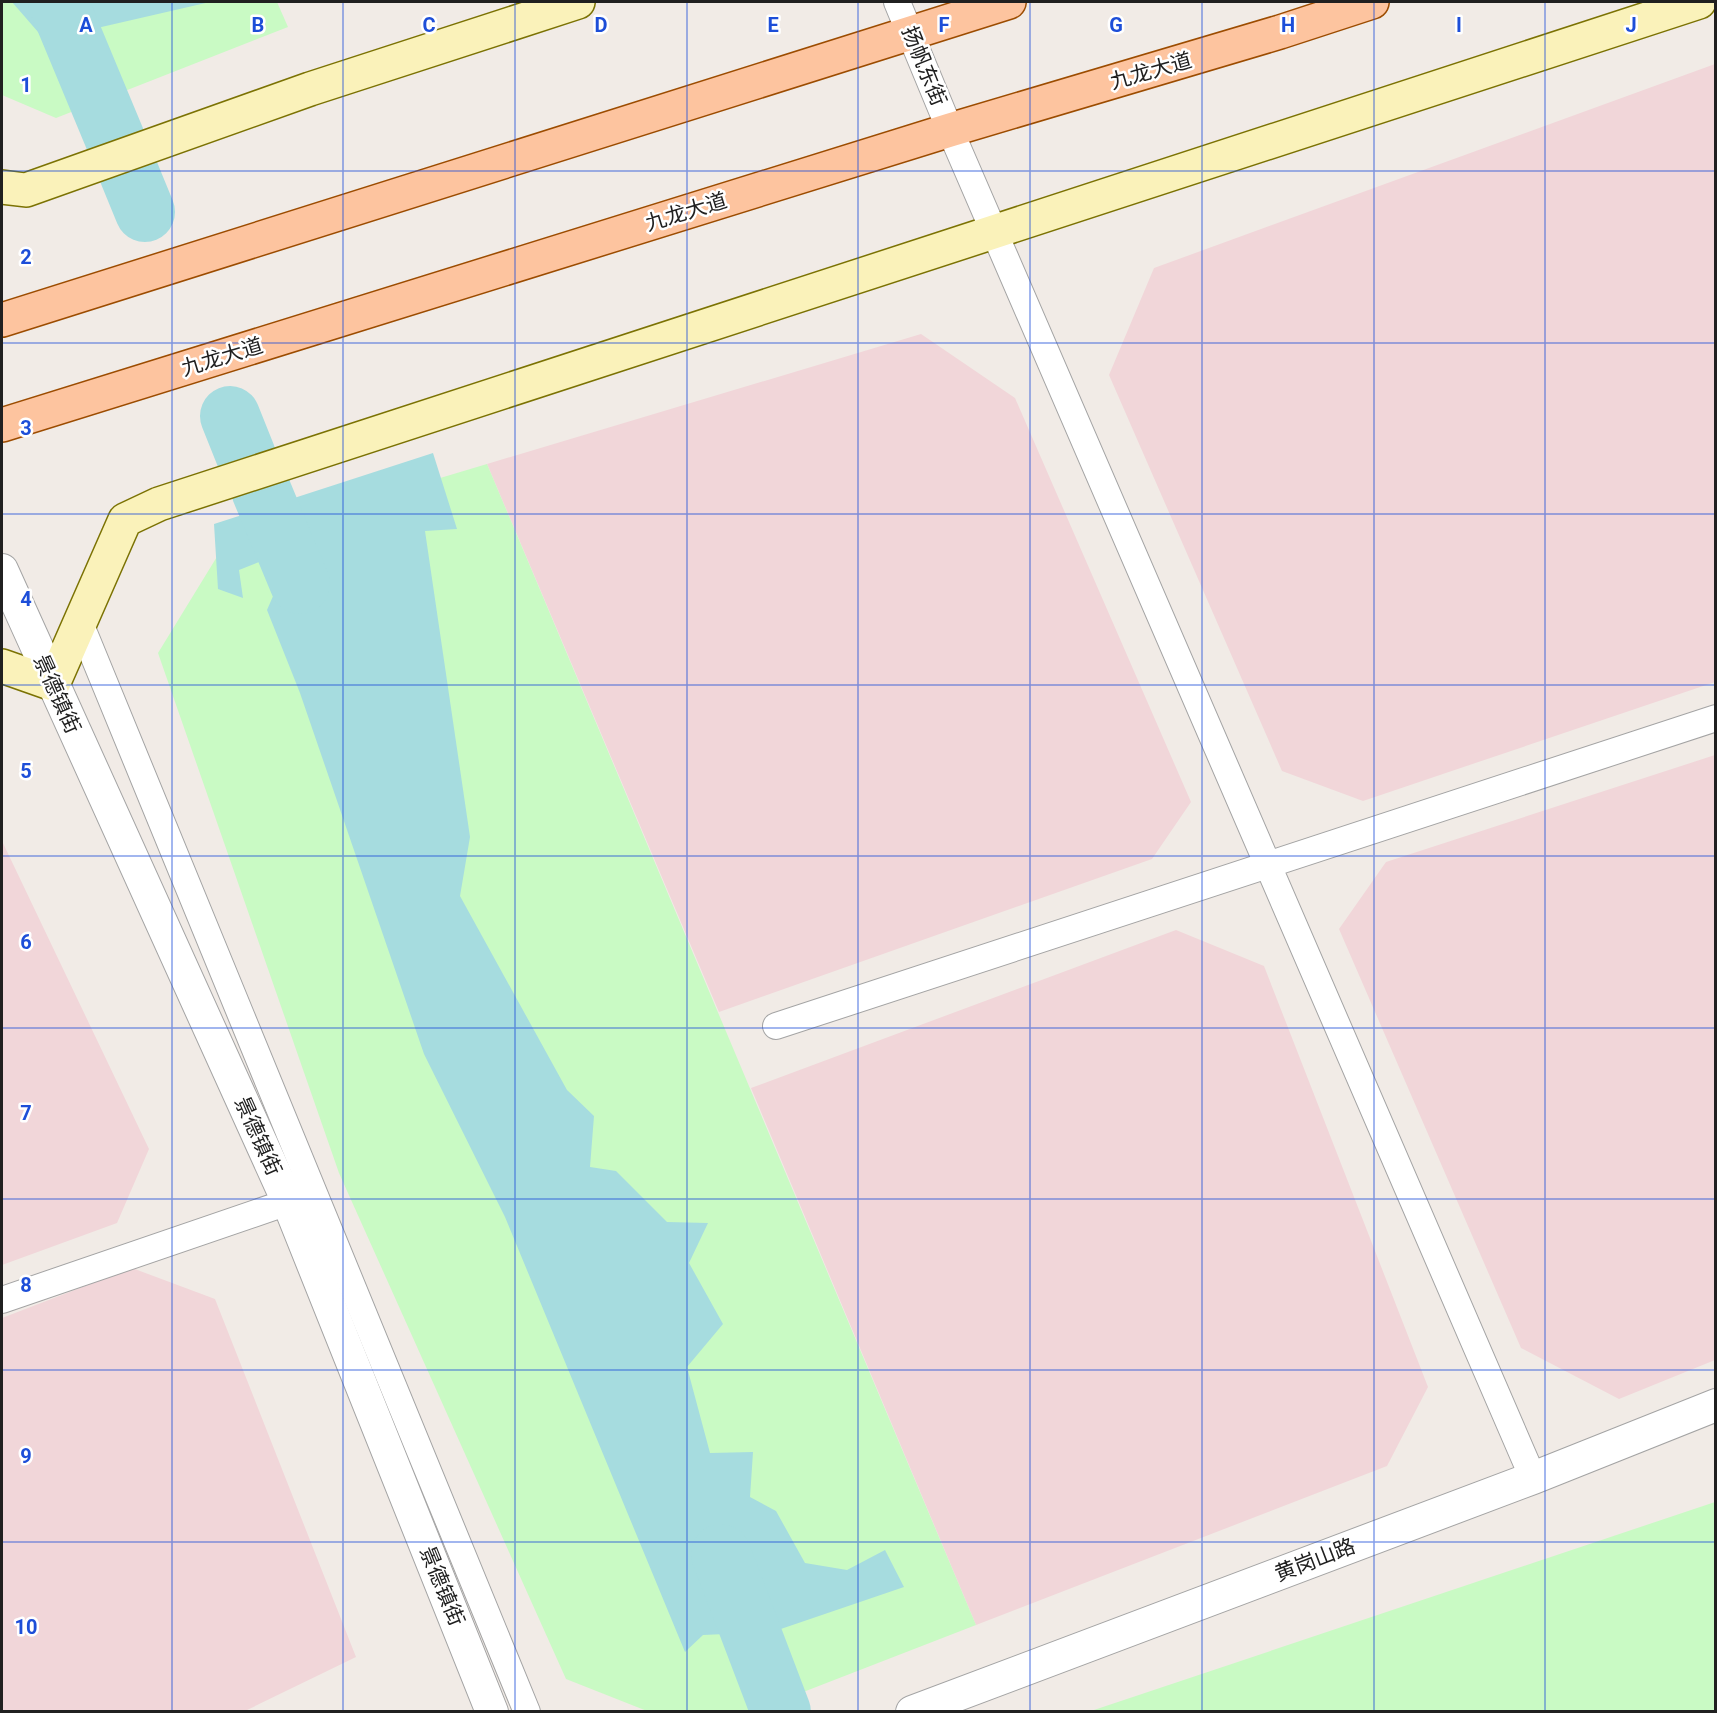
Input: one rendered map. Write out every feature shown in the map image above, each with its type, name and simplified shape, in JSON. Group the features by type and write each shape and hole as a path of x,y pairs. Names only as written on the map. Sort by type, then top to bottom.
{"main road":[{"path":"2,187 26,190 310,89 578,2"},
{"path":"2,320 1009,2"},
{"name":"九龙大道","path":"2,425 950,130 1280,32 1372,2"},
{"path":"2,666 53,684 125,520 159,504 1699,2"}],"street":[{"name":"扬帆东街","path":"897,2 950,130 1533,1478"},
{"name":"景德镇街","path":"2,570 288,1202 492,1712"},
{"path":"80,623 526,1712"},
{"path":"776,1026 1716,718"},
{"path":"2,1300 288,1202"},
{"name":"黄岗山路","path":"913,1711 1533,1478 1716,1405"}],"shaded area":[{"path":"1715,64 1715,682 1363,801 1282,771 1109,375 1154,268"},
{"path":"921,334 1015,398 1191,802 1152,859 719,1012 487,464"},
{"path":"1715,755 1715,1360 1619,1399 1521,1348 1339,929 1386,862"},
{"path":"2,841 149,1149 117,1223 2,1265"},
{"path":"1176,930 1264,966 1428,1387 1387,1466 976,1625 751,1088"},
{"path":"132,1268 215,1299 356,1657 245,1711 2,1712 2,1318"}],"green space":[{"path":"2,2 277,2 288,27 56,118 2,95"},
{"path":"487,464 976,1625 754,1711 647,1711 566,1679 339,1173 158,653 226,542"},
{"path":"1715,1502 1715,1711 1091,1711"}],"water":[{"path":"12,2 210,2 45,40"},
{"path":"433,453 457,529 425,531 470,837 460,896 567,1090 594,1116 590,1167 616,1171 667,1222 708,1223 689,1263 723,1324 687,1367 710,1453 753,1452 750,1497 776,1511 805,1563 847,1570 885,1550 904,1587 772,1632 703,1635 685,1652 505,1217 424,1054 300,693 267,610 277,587 264,560 239,570 243,598 218,589 214,524"}],"waterway":[{"path":"58,2 115,139"},
{"path":"129,173 145,212"},
{"path":"230,416 246,456"},
{"path":"261,490 300,584"},
{"path":"721,1554 781,1712"}]}
